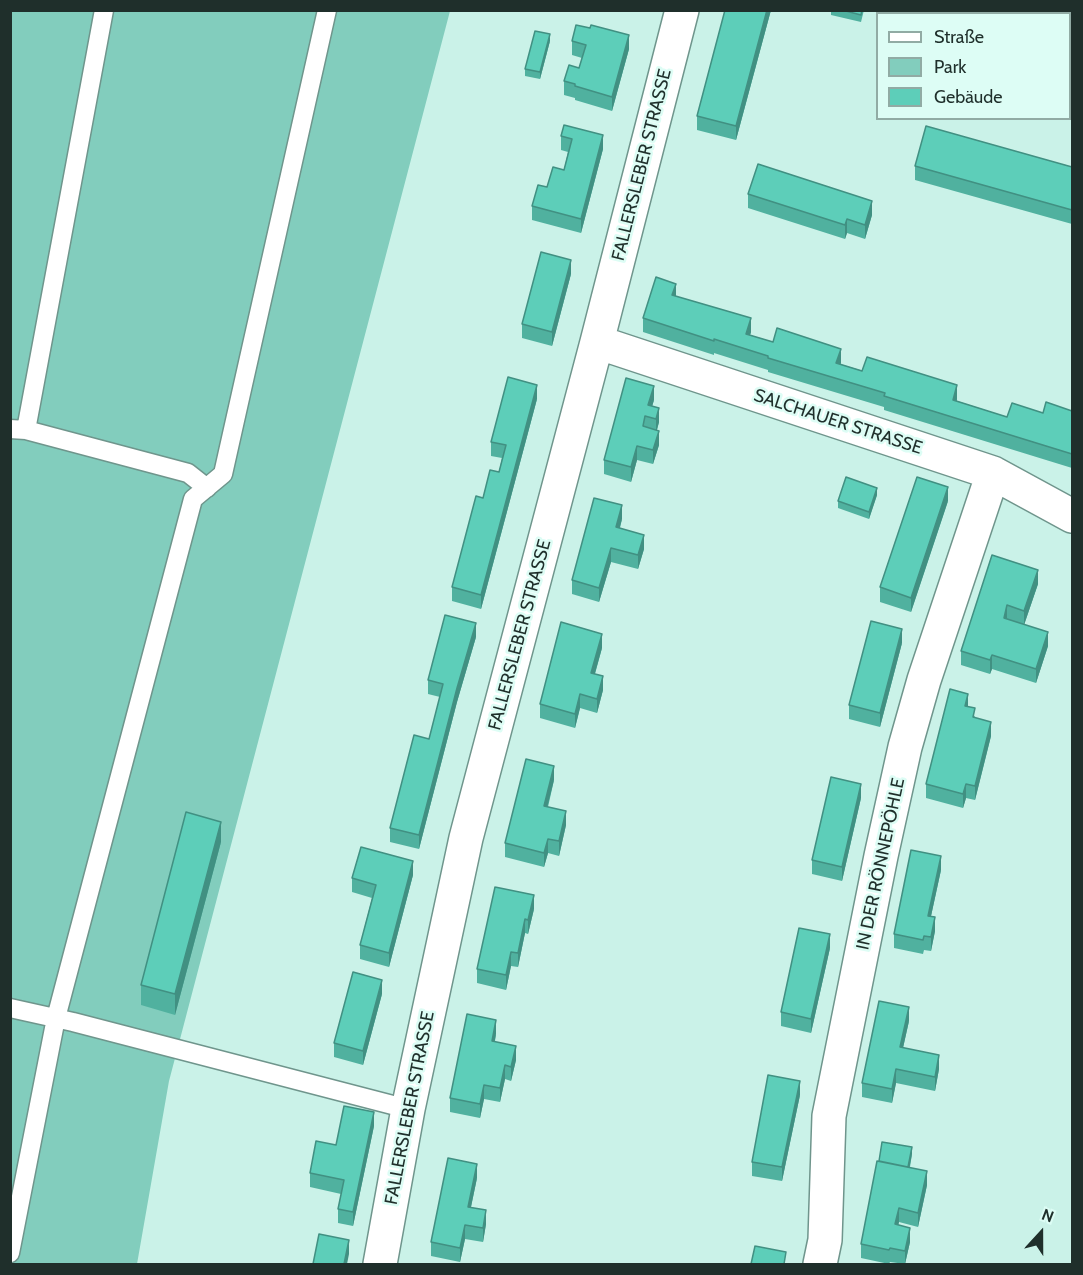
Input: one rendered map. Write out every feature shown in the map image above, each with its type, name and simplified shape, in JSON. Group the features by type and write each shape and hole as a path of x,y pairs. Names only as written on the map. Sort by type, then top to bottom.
{"street":[{"name":"FALLERSLEBER STRASSE","path":"380,1264 408,1109 466,838 682,10"},
{"name":"SALCHAUER STRASSE","path":"597,342 993,473 1072,516"},
{"name":"IN DER RÖNNEPÖHLE","path":"820,1264 825,1240 829,1116 881,856 905,747 924,680 993,473"}],"lane":[{"path":"104,10 18,429 188,473 207,488"},
{"path":"10,1252 56,1018 193,500 223,474 327,10"},
{"path":"10,1008 408,1109"}],"green space":[{"path":"10,11 450,11 169,1081 137,1264 11,1264"}],"building":[{"path":"725,10 767,10 736,126 697,116"},
{"path":"842,10 862,10 861,15"},
{"path":"956,10 1072,10 1072,38 1071,12 956,12"},
{"path":"576,25 590,28 591,25 629,35 612,97 564,81 569,65 579,68 586,45 572,41"},
{"path":"535,31 550,34 540,72 525,69"},
{"path":"564,125 603,135 581,219 532,206 538,185 547,187 553,167 564,170 572,139 561,136"},
{"path":"926,126 1072,167 1072,210 915,166"},
{"path":"758,164 872,201 865,225 847,219 845,225 748,194"},
{"path":"541,252 571,260 552,332 522,324"},
{"path":"656,277 676,284 672,295 751,318 746,334 773,342 777,328 841,349 836,363 862,371 867,357 957,385 953,400 1007,417 1012,403 1043,413 1046,402 1072,411 1072,454 643,318"},
{"path":"508,377 537,385 481,595 452,587 476,496 483,498 490,470 499,472 506,445 491,442"},
{"path":"626,378 654,386 648,405 659,408 656,419 645,416 643,426 659,431 653,450 637,446 631,467 604,460"},
{"path":"846,477 877,488 869,512 838,501"},
{"path":"917,477 948,487 911,598 880,587"},
{"path":"594,498 622,505 616,527 644,535 638,555 611,548 599,588 572,580"},
{"path":"992,555 1038,570 1024,611 1007,605 1004,618 1048,632 1036,669 992,655 990,660 961,651"},
{"path":"445,615 476,623 419,835 390,828 414,735 429,739 443,684 428,680"},
{"path":"871,621 902,629 880,713 849,705"},
{"path":"561,622 602,634 591,673 603,676 597,699 580,694 575,714 540,704"},
{"path":"950,689 968,694 965,706 975,708 973,717 991,722 975,786 966,784 963,794 926,784"},
{"path":"526,759 554,766 544,806 566,811 559,841 548,839 544,853 505,843"},
{"path":"831,777 861,784 842,867 812,860"},
{"path":"186,812 221,822 175,994 141,985"},
{"path":"361,847 413,861 389,953 360,945 376,885 352,878"},
{"path":"911,850 941,856 928,916 935,917 931,937 924,936 923,940 894,934"},
{"path":"495,887 534,895 528,920 525,919 518,953 511,952 506,975 477,969"},
{"path":"799,928 830,934 811,1019 781,1012"},
{"path":"353,972 382,980 363,1051 334,1043"},
{"path":"879,1001 909,1007 900,1047 939,1055 935,1077 896,1069 892,1089 862,1083"},
{"path":"467,1014 496,1020 492,1041 516,1046 511,1067 505,1065 500,1088 484,1085 480,1104 450,1098"},
{"path":"768,1075 800,1081 782,1167 752,1162"},
{"path":"344,1106 374,1112 353,1212 338,1209 344,1180 310,1173 316,1141 336,1145"},
{"path":"882,1142 912,1147 908,1167 879,1161"},
{"path":"448,1158 477,1164 468,1207 486,1210 483,1228 465,1225 460,1248 431,1242"},
{"path":"877,1161 927,1171 918,1213 899,1208 895,1224 910,1228 905,1251 861,1244"},
{"path":"319,1234 349,1240 344,1264 313,1264"},
{"path":"755,1246 786,1252 784,1264 751,1264"}]}
